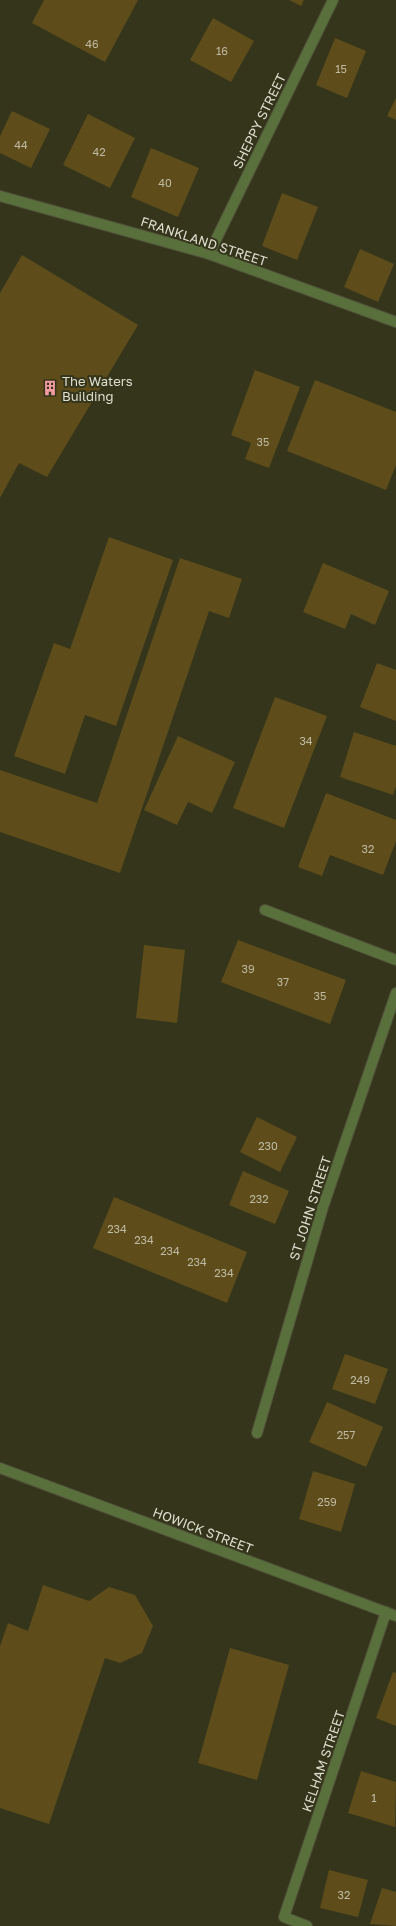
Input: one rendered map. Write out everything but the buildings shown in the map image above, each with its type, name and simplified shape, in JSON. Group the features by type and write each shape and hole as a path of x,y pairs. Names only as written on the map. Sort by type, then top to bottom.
{"street":[{"name":"SHEPPY STREET","path":"209,254 333,0"},
{"name":"FRANKLAND STREET","path":"0,196 209,254 396,322"},
{"path":"265,910 396,960"},
{"name":"ST JOHN STREET","path":"257,1433 323,1207 396,993"},
{"name":"HOWICK STREET","path":"0,1468 396,1616"},
{"name":"KELHAM STREET","path":"307,1926 284,1917 386,1612"}],"place":[{"name":"The Waters Building","path":"50,388"}]}
